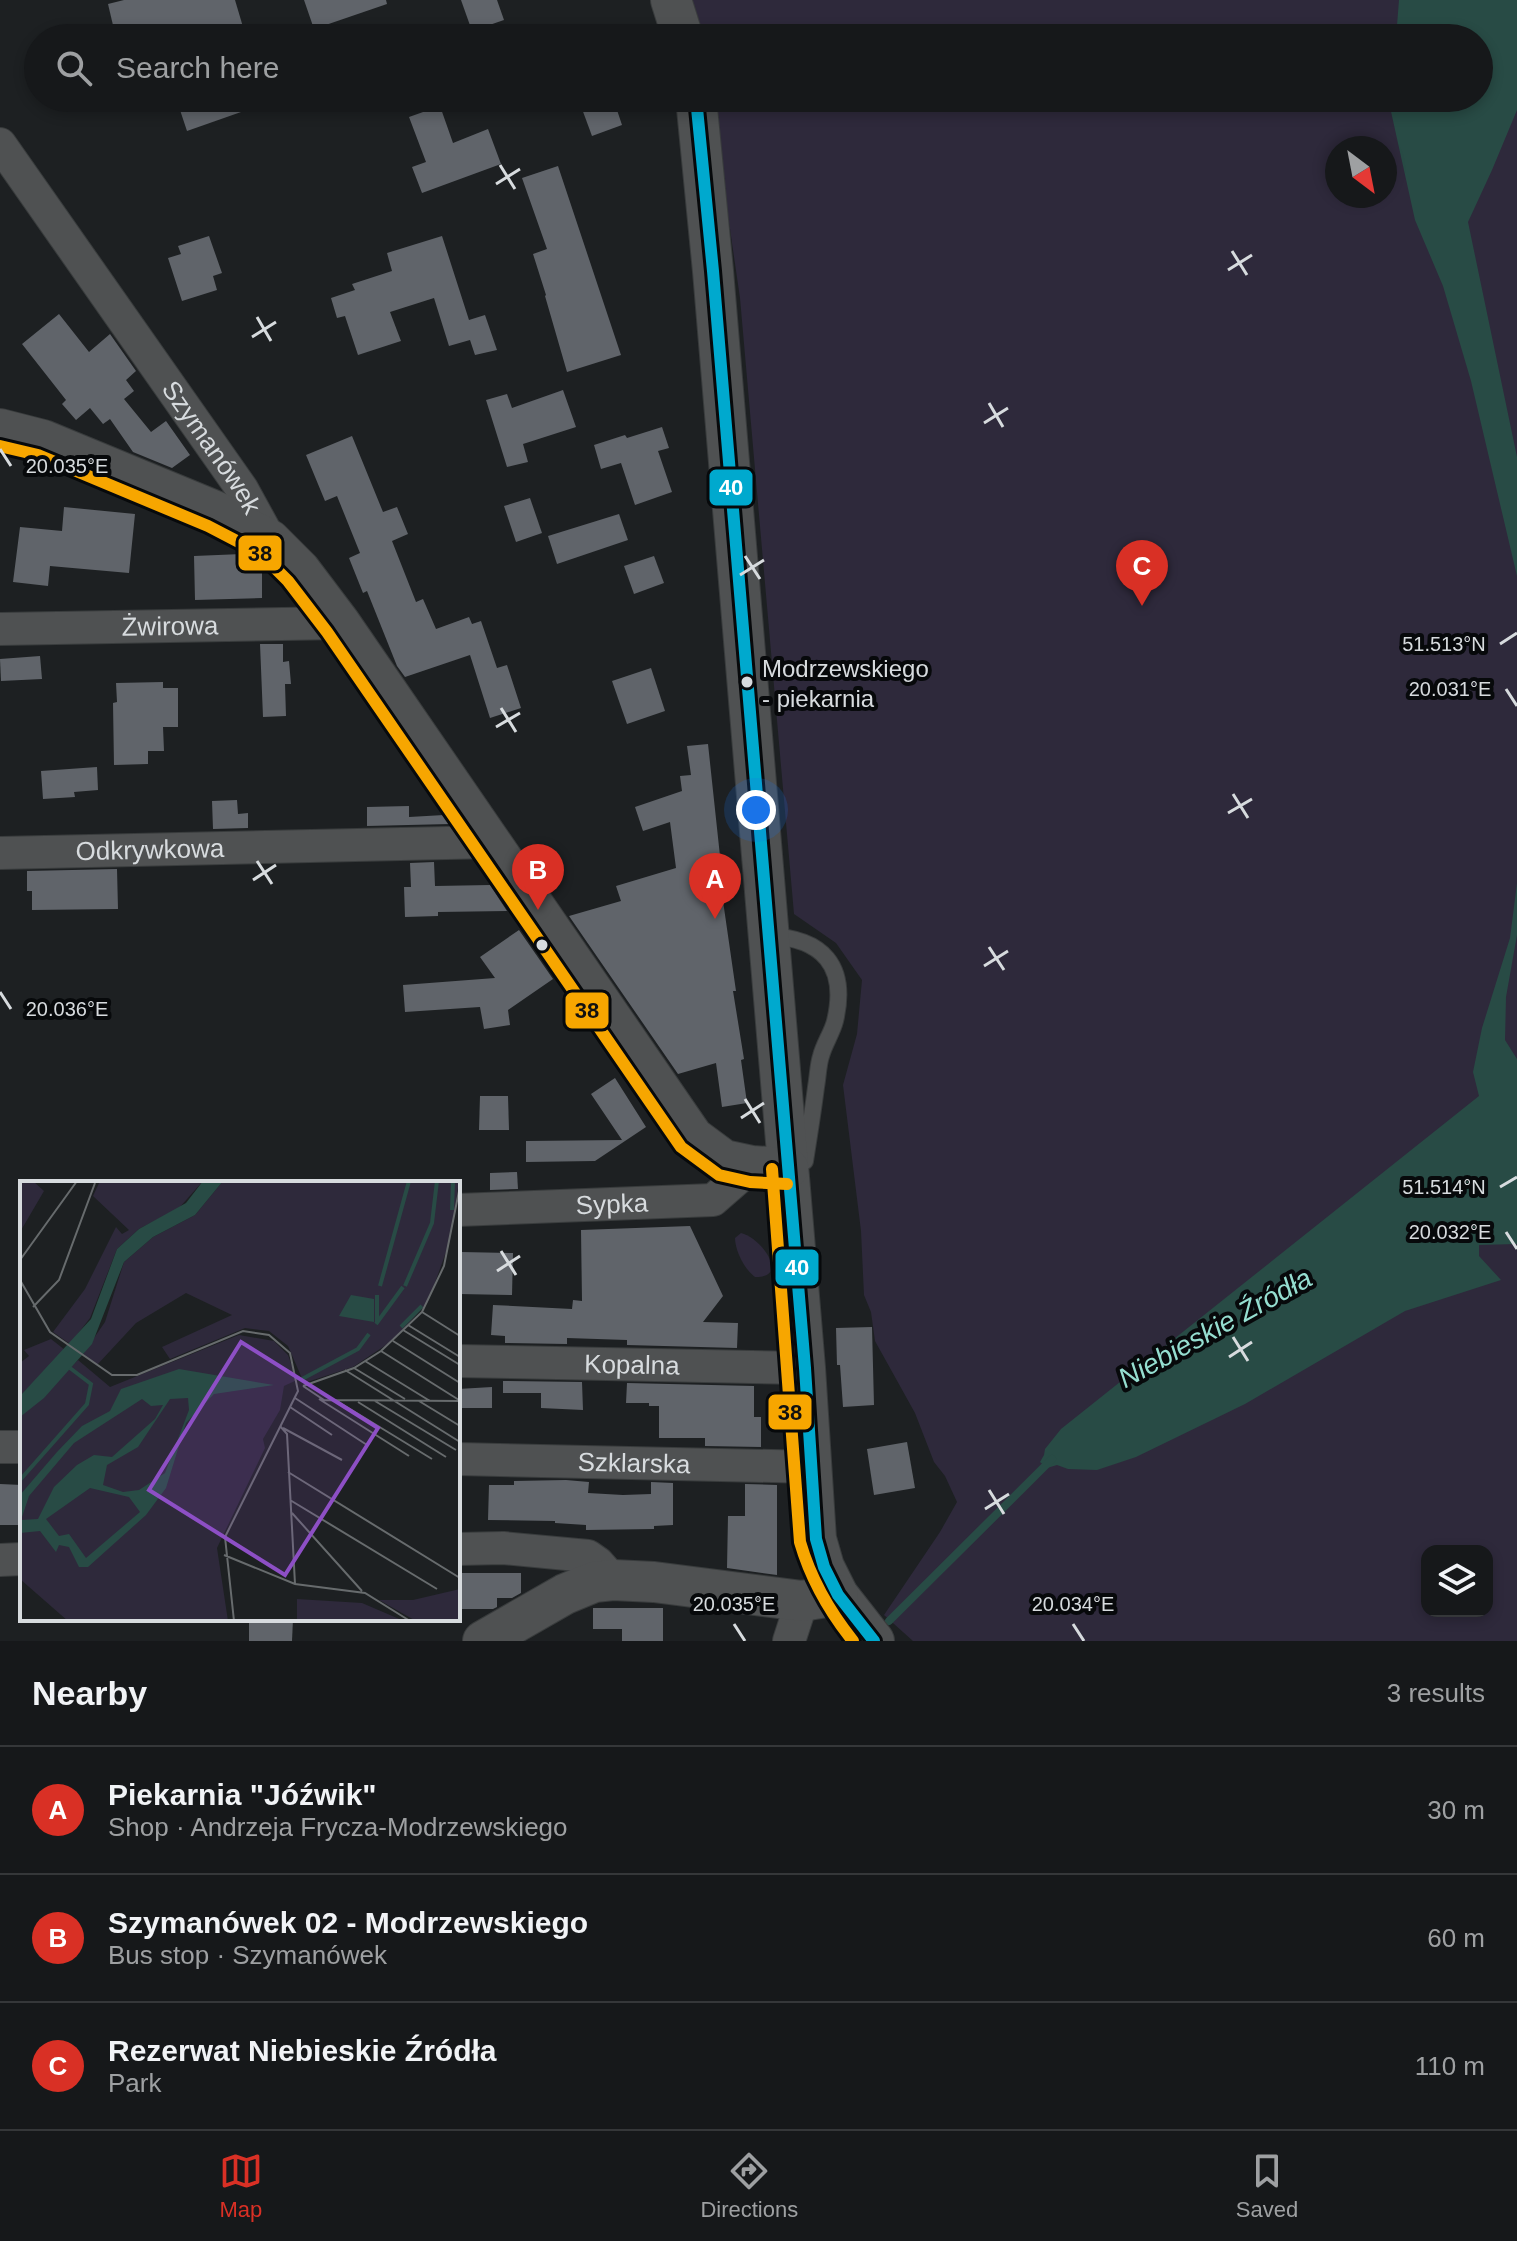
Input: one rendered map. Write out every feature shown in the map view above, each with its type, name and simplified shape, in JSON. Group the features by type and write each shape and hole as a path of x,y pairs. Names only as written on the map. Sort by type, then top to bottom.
{"street":[{"path":"671,0 679,24"},
{"path":"697,112 768,936 770,1167 805,1368 816,1539 824,1567 820,1598 789,1641"},
{"name":"Szymanówek","path":"0,144 242,489 270,540 300,570 340,623 693,1137 724,1160 770,1167"},
{"path":"0,429 43,440 215,511 270,540"},
{"name":"Żwirowa","path":"0,629 340,623"},
{"name":"Odkrywkowa","path":"0,853 492,842"},
{"name":"Sypka","path":"460,1210 713,1200 770,1167"},
{"name":"Kopalna","path":"460,1361 805,1368"},
{"name":"Szklarska","path":"460,1459 812,1467"},
{"path":"460,1549 503,1548 588,1556 613,1580"},
{"path":"0,1560 20,1559"},
{"path":"483,1641 565,1594 594,1582 613,1580 820,1598 874,1641"}],"lane":[{"path":"768,936 808,942 827,955 839,986 835,1023 821,1055 805,1161 770,1167"}],"shaded area":[{"path":"689,0 1517,0 1517,1641 913,1641 884,1615 957,1502 945,1476 934,1462 915,1413 875,1341 871,1312 864,1295 861,1231 843,1085 857,1034 862,980 836,943 794,914 740,298 713,112 1493,112 1493,24 695,24"},
{"path":"741,1233 757,1242 769,1257 771,1271 765,1276 755,1277 751,1274 738,1254 735,1238"}],"water":[{"path":"1399,0 1517,0 1517,110 1468,222 1517,457 1517,576 1471,381 1443,286 1415,220 1391,112 1493,112 1493,24 1397,24"},
{"path":"1517,883 1517,935 1506,997 1505,1040 1517,1059 1517,1244 1479,1245 1479,1256 1501,1280 1405,1311 1245,1404 1136,1457 1097,1470 1068,1469 1057,1465 1047,1468 1040,1462 1045,1449 1061,1429 1479,1096 1473,1072 1482,1028 1510,938"}],"building":[{"path":"124,0 235,0 242,24 113,24 108,4"},
{"path":"304,0 386,0 387,4 329,24 312,24"},
{"path":"461,0 497,0 504,20 492,24 470,24"},
{"path":"181,112 241,112 187,131"},
{"path":"423,112 442,112 453,143 488,129 501,164 422,193 412,167 426,162 409,117"},
{"path":"583,112 618,112 622,125 592,136"},
{"path":"558,166 621,355 567,372 533,254 547,249 522,178"},
{"path":"209,236 222,273 213,276 217,290 182,301 168,258 181,254 178,246"},
{"path":"442,236 469,320 485,315 497,350 475,355 470,340 449,346 434,298 390,312 401,341 358,355 345,316 337,318 331,298 355,290 352,284 392,271 387,253"},
{"path":"59,314 89,352 110,334 136,371 126,380 134,391 124,399 151,432 166,421 190,455 172,468 133,452 110,419 103,424 90,408 76,420 62,404 66,400 22,344"},
{"path":"563,390 576,427 523,444 528,462 507,467 486,400 507,394 512,408"},
{"path":"662,427 669,448 658,451 672,492 635,505 621,463 601,469 594,445"},
{"path":"352,436 383,512 397,507 408,534 392,541 416,602 423,599 436,629 469,617 472,624 481,621 497,668 507,665 521,708 490,718 470,655 405,677 397,666 367,591 363,593 349,558 360,553 337,496 325,501 306,455"},
{"path":"530,498 542,533 516,542 504,506"},
{"path":"64,507 135,514 129,573 50,566 48,586 13,582 20,527 62,531"},
{"path":"619,514 628,540 557,564 548,536"},
{"path":"242,554 243,573 262,572 262,598 195,600 194,556"},
{"path":"654,556 664,583 634,594 624,566"},
{"path":"260,644 283,644 283,662 289,661 291,684 285,684 286,716 263,717"},
{"path":"40,656 42,679 1,681 0,659"},
{"path":"651,668 665,711 627,724 612,681"},
{"path":"163,682 163,688 178,688 178,727 163,727 164,751 148,751 148,764 114,765 113,703 117,702 116,683"},
{"path":"708,744 720,856 716,856 717,862 712,863 723,901 747,1103 722,1107 716,1063 678,1074 569,916 621,901 616,886 676,868 670,822 643,831 635,807 682,791 680,776 691,775 687,746"},
{"path":"97,767 98,790 74,792 75,797 43,799 41,771"},
{"path":"237,800 238,814 248,813 248,828 213,829 212,801"},
{"path":"409,806 409,817 444,815 450,824 367,826 367,807"},
{"path":"434,862 435,886 490,885 507,911 438,912 438,916 405,917 404,887 411,887 410,863"},
{"path":"117,869 118,909 32,910 32,891 27,891 27,871"},
{"path":"519,930 553,979 508,1010 510,1025 484,1029 480,1007 405,1012 403,985 495,978 480,957"},
{"path":"615,1078 646,1127 595,1161 526,1162 526,1141 622,1140 591,1094"},
{"path":"480,1096 508,1096 509,1130 479,1130"},
{"path":"517,1172 518,1189 490,1190 490,1173"},
{"path":"690,1226 723,1296 703,1322 738,1323 737,1348 627,1345 627,1340 567,1338 567,1344 505,1343 505,1336 491,1335 493,1305 572,1309 573,1300 582,1301 581,1230"},
{"path":"461,1252 513,1253 512,1295 460,1294"},
{"path":"872,1327 874,1405 843,1407 836,1328"},
{"path":"503,1381 582,1382 583,1410 541,1408 541,1393 503,1393"},
{"path":"627,1383 754,1386 754,1417 761,1417 761,1447 705,1446 705,1438 659,1438 659,1406 626,1403"},
{"path":"492,1387 492,1408 460,1408 460,1389"},
{"path":"907,1442 915,1488 874,1495 867,1449"},
{"path":"566,1480 589,1482 588,1493 623,1495 651,1494 651,1482 673,1483 673,1525 654,1526 654,1529 586,1530 586,1525 555,1521 488,1520 489,1485"},
{"path":"0,1484 20,1485 20,1525 0,1525"},
{"path":"745,1484 777,1485 777,1575 727,1568 728,1516 745,1516"},
{"path":"460,1573 521,1573 521,1593 512,1598 497,1598 497,1607 460,1609"},
{"path":"593,1608 663,1608 663,1641 622,1641 622,1629 593,1629"},
{"path":"249,1621 293,1621 292,1641 249,1641"}],"waterway":[{"name":"Niebieskie Źródła","path":"889,1621 1052,1459"}],"transit line":[{"name":"40","path":"697,112 805,1368 816,1539 824,1567 838,1595 874,1641"},
{"name":"38","path":"0,446 38,455 208,526 260,553 288,581 327,632 681,1147 719,1175 750,1182 787,1184"},
{"name":"38","path":"772,1169 800,1542 822,1594 853,1641"}],"place":[{"name":"Rezerwat Niebieskie Źródła","path":"1142,606"},
{"name":"Modrzewskiego - piekarnia","path":"747,682"},
{"name":"Szymanówek 02 - Modrzewskiego","path":"538,910"},
{"name":"Piekarnia \"Jóźwik\"","path":"715,919"}]}
